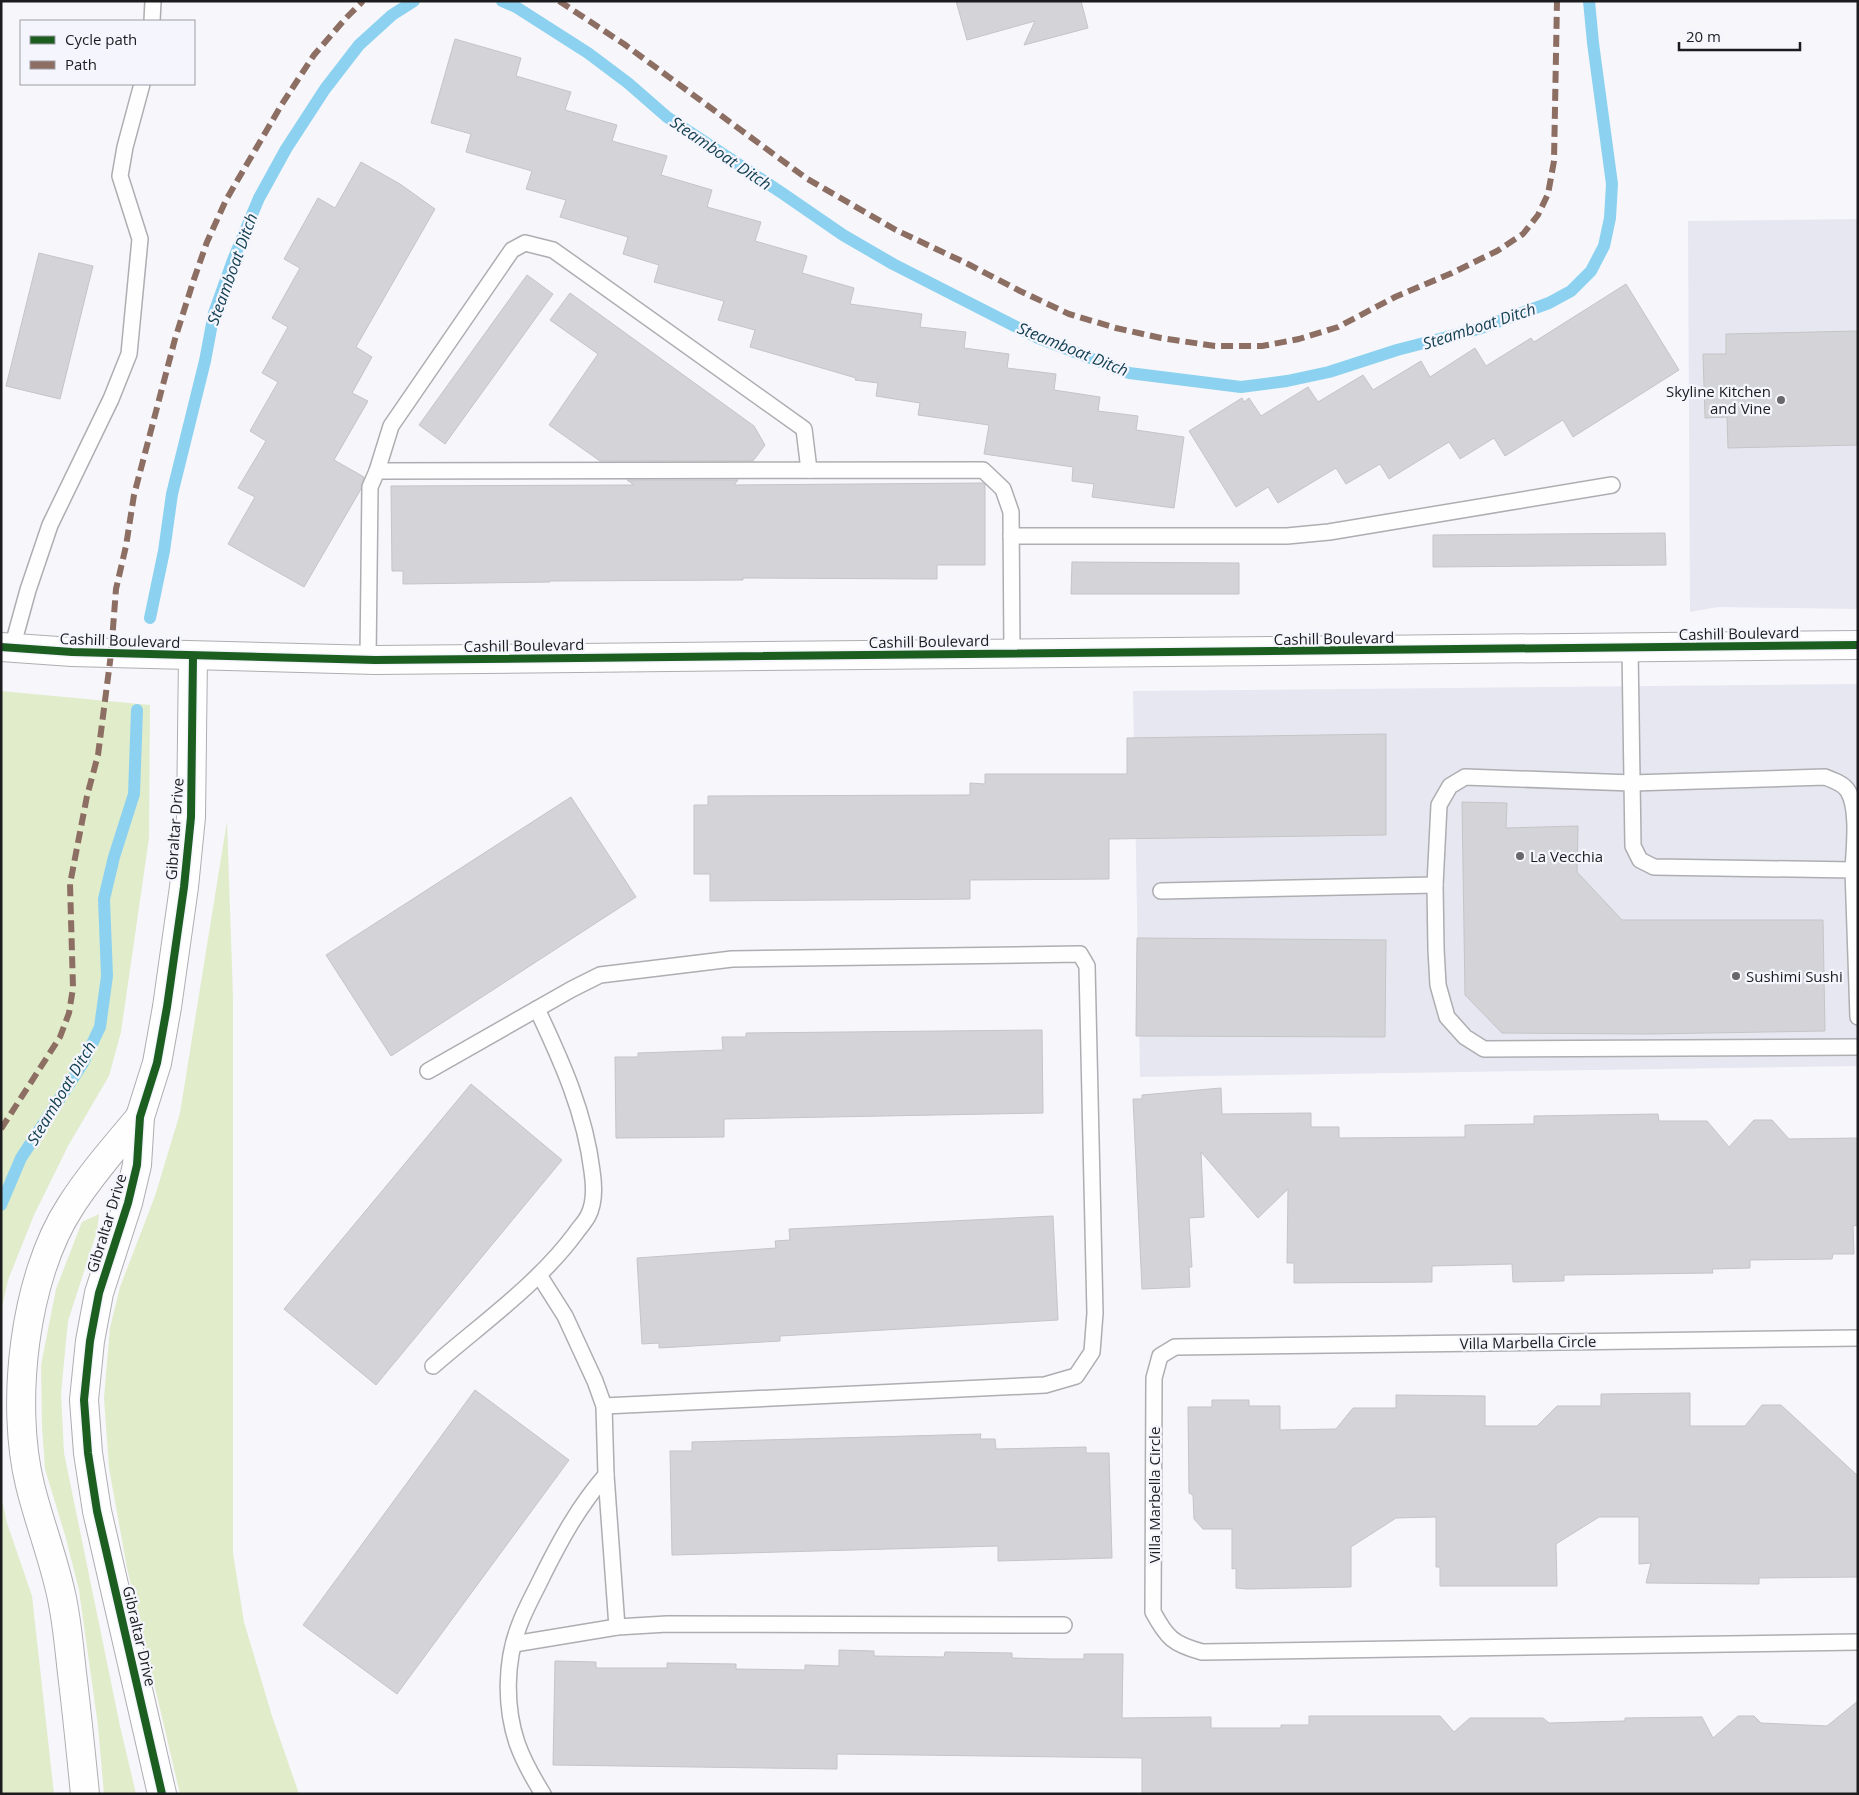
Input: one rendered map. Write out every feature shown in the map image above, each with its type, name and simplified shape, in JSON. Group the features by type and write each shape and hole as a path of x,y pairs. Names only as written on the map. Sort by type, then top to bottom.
{"street":[{"name":"Cashill Boulevard","path":"7,647 72,652 368,660 1858,645"},
{"name":"Gibraltar Drive","path":"162,1794 97,1511 88,1453 84,1400 90,1341 99,1293 128,1203 137,1166 140,1117 157,1063 184,887 191,817 193,656"},
{"name":"Gibraltar Drive","path":"85,1794 62,1595 30,1485 26,1460 21,1410 21,1372 36,1290 50,1244 69,1208 88,1180 140,1117"}],"lane":[{"path":"152,20 153,1"},
{"path":"7,647 50,525 111,399 129,354 140,239 120,176 125,146 142,85"},
{"path":"368,660 370,487 391,426 512,250 525,243 553,250 804,430 809,470"},
{"path":"377,471 983,470 1003,489 1011,512 1012,654"},
{"path":"1011,536 1287,536 1329,532 1612,485"},
{"path":"1630,648 1632,846 1640,860 1654,867 1853,870"},
{"path":"1858,1017 1853,870 1856,816 1848,791 1838,782 1825,777 1632,783 1465,777 1450,786 1439,805 1435,885 1438,985 1447,1017 1465,1037 1484,1049 1858,1047"},
{"path":"1161,891 1435,885"},
{"path":"428,1071 600,975 732,959 1080,954 1087,966 1095,1313 1092,1352 1076,1376 1045,1385 604,1406"},
{"path":"433,1366 539,1275 563,1250 589,1215 594,1188 589,1147 578,1103 564,1067 537,1009"},
{"path":"539,1275 565,1316 595,1381 604,1406 606,1475 617,1627"},
{"name":"Villa Marbella Circle","path":"1858,1338 1175,1347 1160,1356 1154,1378 1153,1612 1164,1632 1182,1646 1202,1652 1858,1642"},
{"path":"543,1794 517,1742 510,1709 509,1668 518,1627 563,1534 606,1475"},
{"path":"514,1644 617,1627 668,1624 1064,1625"}],"shaded area":[{"path":"1858,219 1858,609 1718,607 1690,612 1688,221"},
{"path":"1858,684 1858,1066 1140,1077 1133,691"}],"green space":[{"path":"1,691 150,705 149,838 121,1032 109,1076 68,1146 34,1215 8,1280 1,1311"},
{"path":"227,821 233,997 233,1553 244,1622 272,1716 299,1794 180,1794 127,1568 109,1468 104,1398 110,1328 120,1287 155,1196 180,1113"},
{"path":"99,1214 97,1231 68,1321 61,1393 64,1453 120,1726 136,1794 104,1794 98,1726 79,1590 45,1469 42,1427 41,1365 56,1289 82,1222"},
{"path":"1,1495 7,1523 32,1596 54,1794 1,1794"}],"building":[{"path":"956,1 1081,1 1088,28 1024,45 1035,21 967,40"},
{"path":"455,39 521,58 516,76 571,92 565,110 617,125 612,141 667,156 661,175 712,190 707,207 761,222 755,241 807,256 802,273 854,288 850,304 922,314 920,327 966,332 964,348 1009,354 1007,368 1056,374 1054,390 1100,397 1098,411 1138,416 1136,430 1184,437 1174,508 1092,497 1094,484 1072,481 1073,467 984,454 989,425 918,415 920,403 876,396 878,383 855,380 856,378 750,347 755,330 718,320 724,301 654,282 659,265 623,254 628,237 560,217 566,200 526,189 532,171 466,152 471,134 431,123"},
{"path":"361,162 400,184 435,209 356,347 372,357 352,393 368,401 334,460 364,477 361,489 304,587 228,544 255,497 238,488 266,441 250,431 278,382 262,373 288,327 272,318 300,268 284,259 318,198 335,208"},
{"path":"39,253 93,266 60,399 6,386"},
{"path":"527,275 553,294 445,444 419,425"},
{"path":"1626,284 1679,370 1573,437 1563,420 1505,456 1494,438 1460,459 1449,442 1389,479 1380,464 1346,484 1336,468 1278,503 1268,487 1236,507 1189,431 1242,398 1244,402 1249,398 1261,416 1308,387 1318,402 1363,375 1373,390 1421,361 1430,377 1475,348 1486,366 1531,338 1534,342"},
{"path":"570,293 754,426 765,445 753,461 600,461 549,425 598,354 550,320"},
{"name":"Skyline Kitchen and Vine","path":"1858,331 1858,445 1728,448 1727,417 1705,418 1703,354 1726,354 1726,334"},
{"path":"627,480 738,480 734,485 983,483 985,485 985,565 937,565 937,579 743,578 743,580 403,584 403,571 392,571 391,486 634,485"},
{"path":"1665,533 1666,565 1433,567 1433,535"},
{"path":"1072,562 1239,563 1239,594 1071,594"},
{"path":"1386,734 1386,835 1109,839 1109,879 970,880 970,899 710,901 710,874 694,874 694,805 708,805 708,796 970,795 970,783 985,784 985,774 1127,774 1127,738"},
{"path":"571,797 636,897 391,1056 326,955"},
{"path":"1462,802 1507,803 1506,828 1578,826 1577,872 1622,920 1823,920 1825,1031 1649,1034 1502,1033 1465,995"},
{"path":"1137,938 1386,940 1385,1037 1136,1036"},
{"path":"1042,1030 1043,1113 724,1119 724,1137 616,1138 615,1057 638,1057 638,1053 723,1050 722,1037 746,1037 746,1033"},
{"path":"471,1084 562,1160 376,1385 284,1309"},
{"path":"1221,1088 1222,1114 1311,1113 1311,1127 1339,1127 1339,1138 1465,1137 1465,1125 1534,1124 1534,1116 1658,1114 1659,1121 1707,1121 1729,1147 1754,1120 1772,1120 1789,1139 1858,1138 1858,1225 1853,1226 1854,1254 1833,1254 1832,1259 1750,1260 1750,1268 1712,1269 1713,1273 1564,1275 1564,1281 1513,1282 1512,1264 1432,1266 1432,1282 1294,1283 1294,1263 1287,1263 1288,1189 1258,1218 1201,1152 1204,1217 1189,1218 1192,1267 1189,1267 1190,1287 1142,1289 1133,1099 1142,1099 1142,1095"},
{"path":"1053,1216 1058,1320 780,1336 780,1341 659,1348 659,1343 642,1344 637,1258 776,1248 775,1241 790,1240 789,1229"},
{"path":"475,1390 569,1460 397,1694 303,1625"},
{"path":"1690,1393 1690,1426 1745,1426 1762,1405 1781,1405 1858,1476 1858,1577 1759,1578 1759,1584 1646,1583 1651,1563 1639,1564 1639,1517 1599,1517 1556,1544 1557,1586 1440,1586 1440,1567 1436,1567 1436,1517 1396,1518 1351,1547 1351,1587 1247,1589 1236,1588 1236,1568 1232,1569 1232,1529 1203,1529 1194,1519 1193,1495 1189,1493 1188,1407 1212,1407 1212,1400 1249,1400 1249,1406 1280,1406 1280,1430 1336,1429 1353,1408 1396,1408 1396,1395 1485,1396 1485,1426 1537,1426 1557,1406 1601,1406 1601,1394"},
{"path":"981,1434 980,1439 995,1439 996,1449 1086,1447 1086,1453 1109,1453 1112,1558 998,1561 998,1546 672,1555 670,1451 692,1451 692,1442"},
{"path":"839,1650 874,1651 874,1656 944,1657 945,1652 1012,1653 1012,1658 1052,1659 1084,1659 1084,1654 1123,1654 1122,1718 1211,1717 1211,1728 1281,1728 1281,1725 1309,1725 1309,1716 1440,1716 1454,1732 1470,1718 1543,1718 1549,1723 1625,1721 1625,1718 1702,1717 1713,1738 1738,1716 1754,1716 1761,1723 1827,1726 1858,1701 1858,1794 1142,1794 1142,1758 837,1754 837,1769 553,1765 555,1661 596,1662 596,1668 667,1668 667,1663 736,1664 736,1669 805,1670 805,1665 839,1666"}],"waterway":[{"name":"Steamboat Ditch","path":"150,618 164,551 172,494 205,361 214,313 233,260 259,198 286,149 325,89 359,45 392,15 414,1"},
{"name":"Steamboat Ditch","path":"502,1 516,7 588,53 628,83 667,117 843,235 893,264 1038,338 1129,373 1241,387 1287,381 1329,372 1397,350 1478,329 1549,303 1571,291 1591,271 1604,246 1610,218 1612,184 1589,1"},
{"name":"Steamboat Ditch","path":"1,1205 21,1158 83,1063 100,1027 107,976 104,899 114,857 134,794 137,710"}],"marked path":[{"path":"1,1129 60,1037 69,1013 73,988 70,884 87,796 98,755 111,654 116,589 126,546 134,495 175,339 193,282 207,242 226,200 282,104 314,55 363,1"},
{"path":"559,1 624,44 806,178 896,230 1069,314 1116,328 1161,338 1215,346 1262,346 1299,339 1338,327 1395,297 1452,273 1497,251 1523,234 1538,215 1548,194 1554,161 1557,1"}],"cycle path":[{"path":"1,647 72,652 375,660 1858,645"},
{"path":"162,1794 97,1511 88,1453 84,1400 90,1341 99,1293 128,1203 137,1165 140,1117 157,1063 167,1007 184,887 191,817 193,656"}],"place":[{"name":"Skyline Kitchen and Vine","path":"1781,400"},
{"name":"La Vecchia","path":"1520,856"},
{"name":"Sushimi Sushi","path":"1736,976"}]}
